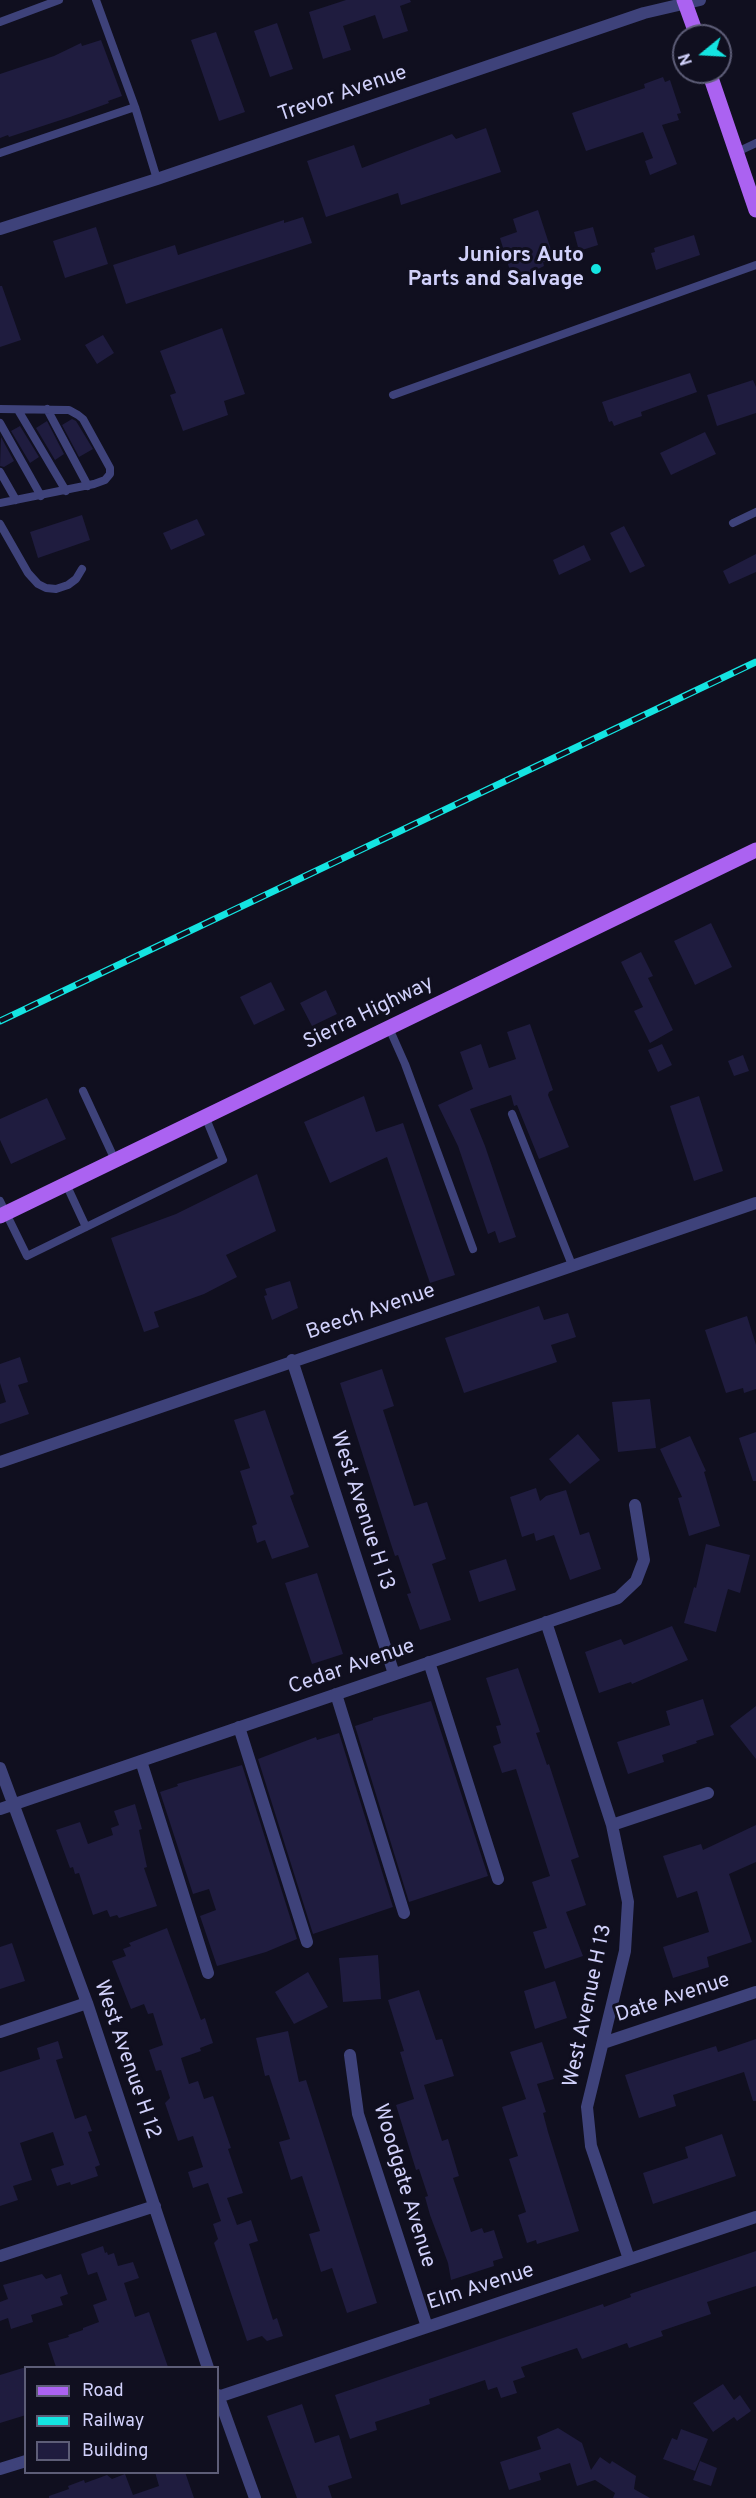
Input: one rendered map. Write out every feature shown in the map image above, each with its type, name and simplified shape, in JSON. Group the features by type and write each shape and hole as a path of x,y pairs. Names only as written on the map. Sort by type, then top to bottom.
{"main road":[{"path":"690,1 695,24"},
{"path":"713,84 756,210"},
{"name":"Sierra Highway","path":"2,1210 66,1184 756,850"}],"street":[{"name":"Trevor Avenue","path":"0,229 157,179 644,13 690,1"},
{"name":"Beech Avenue","path":"0,1462 292,1360 756,1203"},
{"name":"West Avenue H 13","path":"292,1360 394,1674"},
{"name":"Cedar Avenue","path":"6,1807 618,1598 636,1581 644,1560 635,1504"},
{"name":"West Avenue H 13","path":"546,1622 612,1825 628,1902 625,1951 587,2107 591,2146 629,2259"},
{"path":"429,1662 498,1879"},
{"path":"336,1694 405,1913"},
{"path":"239,1727 307,1942"},
{"path":"141,1761 208,1973"},
{"name":"West Avenue H 12","path":"0,1768 6,1807 87,2004 208,2366"},
{"path":"612,1825 708,1793"},
{"name":"Date Avenue","path":"603,2043 756,1992"},
{"path":"0,2032 87,2004"},
{"name":"Woodgate Avenue","path":"350,2055 358,2114 427,2327"},
{"path":"0,2256 155,2206"},
{"name":"Elm Avenue","path":"219,2396 756,2217"},
{"path":"219,2399 255,2498"},
{"path":"0,2469 24,2462"}],"lane":[{"path":"0,22 59,0"},
{"path":"96,0 135,107 157,179"},
{"path":"0,153 135,107"},
{"path":"737,152 756,143"},
{"path":"393,395 756,265"},
{"path":"0,409 69,410 78,415 105,454 110,468 110,474 105,480 88,486 0,503"},
{"path":"18,410 66,491"},
{"path":"47,410 88,486"},
{"path":"0,423 41,496"},
{"path":"0,472 16,500"},
{"path":"733,523 756,512"},
{"path":"0,524 28,573 38,584 56,589 68,585 76,579 82,569"},
{"path":"389,1028 405,1064 472,1249"},
{"path":"83,1091 115,1160"},
{"path":"512,1114 572,1265"},
{"path":"2,1210 27,1256 223,1160 205,1116"},
{"path":"66,1184 86,1227"}],"building":[{"path":"346,0 410,0 411,2 400,6 408,31 383,39 375,15 343,26 351,50 323,59 309,12"},
{"path":"277,23 293,69 270,77 254,31"},
{"path":"216,32 245,112 219,121 191,40"},
{"path":"101,40 122,96 70,117 0,138 0,74 54,56 81,43 82,46"},
{"path":"663,77 665,82 670,80 681,113 677,114 679,120 662,125 677,164 650,175 645,161 653,158 643,132 586,151 572,113 645,88 644,84"},
{"path":"486,128 501,172 401,205 398,193 326,217 307,161 354,145 362,168 452,134 456,139"},
{"path":"538,210 554,259 543,262 544,266 538,269 539,272 530,275 533,281 515,287 500,238 517,232 513,219"},
{"path":"303,217 312,243 126,304 113,265 175,245 178,255 284,220 284,223"},
{"path":"96,227 108,264 65,278 53,241"},
{"path":"593,227 598,245 579,251 574,232"},
{"path":"694,235 700,255 656,270 651,253 655,252 654,248"},
{"path":"0,286 2,286 21,340 0,347"},
{"path":"222,328 245,394 224,401 228,415 183,431 170,395 176,393 160,351"},
{"path":"103,335 114,353 97,364 85,345"},
{"path":"690,373 697,392 641,412 642,416 614,426 612,421 609,422 602,402"},
{"path":"753,380 756,387 756,413 717,426 707,395"},
{"path":"72,419 76,421 93,449 79,457 62,425"},
{"path":"47,421 64,454 55,460 36,428"},
{"path":"20,426 39,457 30,463 11,431"},
{"path":"705,432 716,454 671,475 660,453"},
{"path":"1,437 14,461 4,467 0,466"},
{"path":"82,515 90,540 38,558 30,532"},
{"path":"197,519 205,535 171,550 163,533"},
{"path":"624,526 645,566 630,573 610,533"},
{"path":"584,545 591,560 559,575 553,560"},
{"path":"756,554 756,572 729,584 723,571"},
{"path":"711,923 732,967 695,985 674,941"},
{"path":"641,952 653,976 648,978 673,1030 650,1043 634,1011 643,1007 621,962"},
{"path":"271,982 285,1010 254,1025 240,997"},
{"path":"326,990 337,1014 312,1026 300,1003"},
{"path":"530,1024 553,1090 548,1095 569,1147 539,1159 511,1095 470,1109 516,1237 499,1243 495,1231 488,1234 458,1146 438,1105 473,1089 460,1052 481,1044 489,1068 516,1059 507,1032"},
{"path":"662,1044 672,1065 658,1072 648,1050"},
{"path":"743,1055 749,1071 734,1076 728,1061"},
{"path":"364,1096 376,1132 403,1123 455,1275 430,1283 387,1157 330,1183 304,1122"},
{"path":"699,1096 723,1171 694,1181 670,1106"},
{"path":"47,1098 66,1139 11,1164 0,1140 0,1119"},
{"path":"257,1174 276,1231 226,1255 237,1277 204,1294 154,1312 159,1327 144,1332 111,1238 176,1214"},
{"path":"290,1281 298,1308 272,1320 264,1296 267,1295 265,1289"},
{"path":"539,1306 544,1320 568,1313 576,1337 551,1345 557,1362 464,1393 445,1338"},
{"path":"747,1316 756,1345 756,1389 744,1393 743,1388 726,1393 705,1330"},
{"path":"20,1357 28,1382 18,1385 29,1414 0,1424 0,1404 6,1402 0,1383 0,1364"},
{"path":"382,1369 394,1406 383,1410 414,1506 427,1502 446,1559 432,1564 451,1620 420,1630 407,1594 411,1593 398,1555 395,1556 340,1383"},
{"path":"650,1399 656,1448 618,1452 612,1402"},
{"path":"265,1410 294,1494 290,1496 309,1547 272,1559 265,1540 257,1543 252,1526 257,1524 240,1471 250,1468 234,1420"},
{"path":"756,1432 756,1481 753,1481 739,1438"},
{"path":"578,1434 600,1460 570,1484 549,1459"},
{"path":"690,1436 706,1471 704,1472 720,1526 689,1536 678,1498 682,1497 660,1449"},
{"path":"536,1488 540,1501 546,1496 566,1490 580,1535 589,1532 601,1569 570,1580 554,1535 536,1541 534,1533 522,1537 510,1497"},
{"path":"706,1544 750,1555 740,1593 728,1589 716,1632 684,1623 694,1587 696,1588"},
{"path":"506,1559 516,1590 479,1602 469,1571"},
{"path":"317,1573 343,1654 312,1664 285,1583"},
{"path":"672,1626 688,1660 632,1684 631,1682 599,1693 585,1652 621,1639 624,1645"},
{"path":"518,1668 540,1732 536,1733 547,1765 549,1764 579,1857 571,1860 586,1905 566,1912 583,1956 545,1969 533,1932 547,1928 532,1882 550,1876 516,1769 502,1773 493,1746 501,1743 496,1726 501,1725 486,1678"},
{"path":"703,1699 714,1735 662,1755 664,1762 628,1774 617,1742 670,1725 666,1711"},
{"path":"431,1701 488,1876 409,1902 355,1726 373,1720 373,1718"},
{"path":"756,1706 756,1759 730,1726"},
{"path":"339,1733 393,1907 313,1934 258,1759 316,1737 317,1740"},
{"path":"242,1765 297,1939 266,1952 217,1966 200,1916 216,1910 209,1889 193,1894 160,1792 178,1786 177,1784"},
{"path":"135,1804 142,1829 139,1830 147,1867 144,1868 157,1906 119,1918 117,1915 110,1917 107,1910 93,1915 79,1873 75,1874 73,1867 70,1868 56,1830 80,1822 88,1844 113,1835 111,1828 119,1825 114,1811"},
{"path":"756,1825 756,1862 729,1874 752,1942 707,1957 709,1967 673,1978 663,1947 709,1932 697,1891 677,1898 663,1856 701,1844 703,1850"},
{"path":"167,1928 201,2020 205,2018 213,2043 200,2048 201,2051 181,2058 189,2084 198,2081 204,2099 213,2096 231,2148 228,2149 243,2193 227,2198 237,2225 251,2220 258,2241 249,2244 273,2320 277,2318 283,2336 267,2341 262,2336 247,2341 214,2243 218,2239 213,2224 221,2221 208,2183 193,2188 188,2172 203,2167 193,2136 178,2141 165,2103 170,2098 161,2070 156,2071 149,2050 163,2045 153,2013 148,2014 144,2004 131,2009 112,1961 126,1956 123,1949 131,1946 129,1943"},
{"path":"12,1943 25,1981 0,1989 0,1947"},
{"path":"378,1955 381,1999 343,2002 339,1958"},
{"path":"308,1972 328,2007 294,2024 275,1992"},
{"path":"555,1981 567,2018 535,2029 524,1991"},
{"path":"419,1990 436,2040 442,2039 454,2076 424,2085 442,2141 448,2139 459,2176 453,2178 471,2232 482,2228 484,2233 494,2230 503,2258 493,2261 494,2266 451,2280 448,2263 425,2197 428,2196 419,2169 416,2170 396,2105 414,2099 400,2052 404,2051 388,2000"},
{"path":"288,2031 299,2082 306,2080 377,2303 347,2313 332,2268 321,2272 309,2234 320,2231 302,2176 291,2180 279,2142 290,2139 269,2075 265,2076 256,2038"},
{"path":"756,2039 756,2101 753,2101 744,2072 673,2095 676,2106 639,2118 625,2075 716,2046 718,2052"},
{"path":"58,2041 63,2058 56,2060 75,2119 86,2115 92,2131 88,2132 100,2165 95,2167 98,2176 71,2185 70,2182 57,2186 51,2169 64,2165 53,2132 20,2143 32,2180 13,2186 18,2200 0,2206 0,2072 40,2059 37,2048"},
{"path":"542,2042 554,2079 537,2084 546,2112 543,2113 548,2132 579,2231 537,2244 536,2240 527,2243 518,2215 526,2212 509,2159 518,2156 502,2107 526,2099 510,2052"},
{"path":"722,2134 736,2176 653,2204 643,2173 688,2158 685,2147"},
{"path":"103,2246 108,2255 114,2253 118,2266 133,2262 139,2278 124,2283 135,2317 149,2312 168,2366 56,2366 48,2343 69,2337 68,2335 99,2322 93,2305 107,2300 97,2272 88,2275 81,2254"},
{"path":"756,2251 756,2286 707,2302 711,2314 661,2331 663,2336 629,2348 627,2343 582,2359 577,2348 521,2367 525,2377 513,2381 517,2393 501,2398 497,2387 488,2390 485,2380 429,2399 430,2404 375,2422 377,2430 350,2439 335,2395 603,2304 604,2307 631,2297 630,2294"},
{"path":"42,2274 46,2279 61,2274 68,2294 60,2297 63,2305 31,2315 33,2322 11,2329 8,2318 0,2321 0,2302 8,2299 3,2285"},
{"path":"24,2368 24,2416 0,2423 0,2375"},
{"path":"723,2384 734,2400 740,2395 751,2411 737,2421 734,2417 713,2432 693,2403"},
{"path":"302,2404 315,2443 339,2435 352,2478 328,2486 332,2498 297,2498 267,2416"},
{"path":"558,2428 582,2443 591,2470 600,2457 610,2464 612,2461 636,2476 634,2489 650,2498 613,2498 615,2493 595,2480 577,2486 570,2463 539,2473 541,2480 509,2490 500,2462 541,2449 537,2437"},
{"path":"681,2429 708,2439 695,2471 663,2459 672,2438 677,2440"},
{"path":"700,2461 717,2468 711,2486 693,2480"},
{"path":"125,2474 133,2495 159,2486 156,2474 186,2474 194,2498 49,2498 49,2496 69,2489 68,2486 107,2475 112,2479"}],"railway":[{"path":"0,1021 756,662"}],"place":[{"name":"Juniors Auto Parts and Salvage","path":"596,269"}]}
